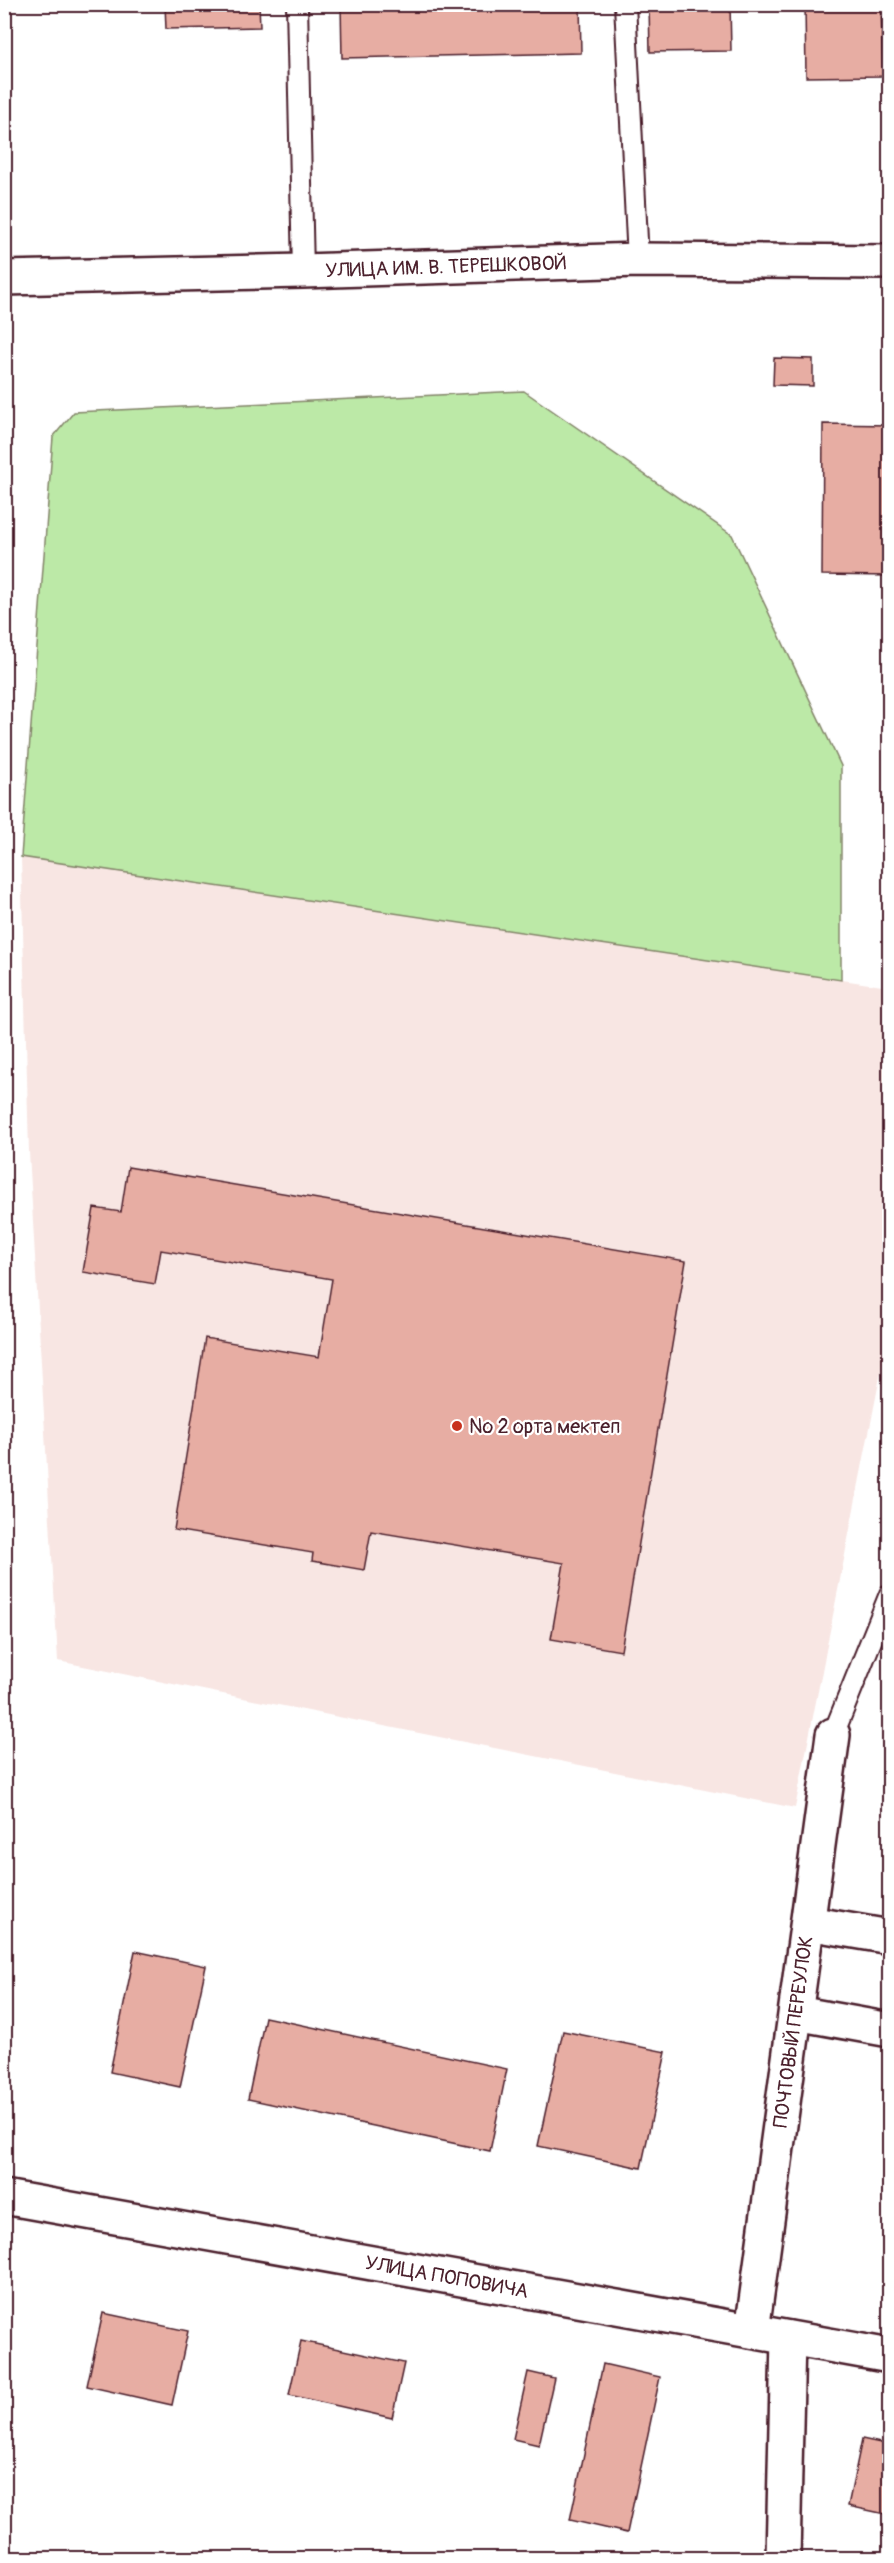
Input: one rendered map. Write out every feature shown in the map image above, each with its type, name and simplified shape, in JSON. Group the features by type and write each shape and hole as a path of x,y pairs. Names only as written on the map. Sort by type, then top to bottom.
{"street":[{"name":"УЛИЦА ИМ. В. ТЕРЕШКОВОЙ","path":"4,278 639,260 890,262"},
{"name":"ПОЧТОВЫЙ ПЕРЕУЛОК","path":"753,2331 833,1735"},
{"path":"808,1923 890,1937"},
{"path":"796,2013 890,2030"},
{"name":"УЛИЦА ПОПОВИЧА","path":"4,2197 890,2356"},
{"path":"783,2559 788,2338"}],"lane":[{"path":"297,4 303,271"},
{"path":"626,4 639,260"},
{"path":"833,1735 888,1599"}],"shaded area":[{"name":"№ 2 орта мектеп","path":"21,857 889,987 889,1331 795,1808 58,1661 29,1152"}],"green space":[{"path":"524,391 732,535 841,766 841,980 21,857 53,437 74,412"}],"building":[{"path":"165,4 259,4 260,27 166,29"},
{"path":"341,4 580,4 581,53 342,58"},
{"path":"649,4 730,4 731,51 650,52"},
{"path":"805,4 881,4 883,76 806,77"},
{"path":"774,358 813,359 813,386 773,385"},
{"path":"823,424 890,425 890,576 822,575"},
{"path":"128,1167 686,1261 621,1651 551,1639 564,1563 371,1531 364,1570 312,1561 313,1553 174,1530 205,1338 319,1357 332,1279 161,1250 155,1284 83,1272 94,1208 121,1212"},
{"path":"135,1951 206,1966 180,2087 110,2072"},
{"path":"265,2017 507,2069 490,2151 248,2099"},
{"path":"563,2031 666,2052 641,2168 538,2146"},
{"path":"103,2313 188,2331 172,2405 87,2386"},
{"path":"301,2341 404,2363 392,2418 289,2395"},
{"path":"603,2364 660,2377 627,2533 570,2520"},
{"path":"528,2372 554,2378 539,2445 513,2439"},
{"path":"862,2439 890,2445 890,2515 848,2506"}],"place":[{"name":"№ 2 орта мектеп","path":"457,1426"}]}
